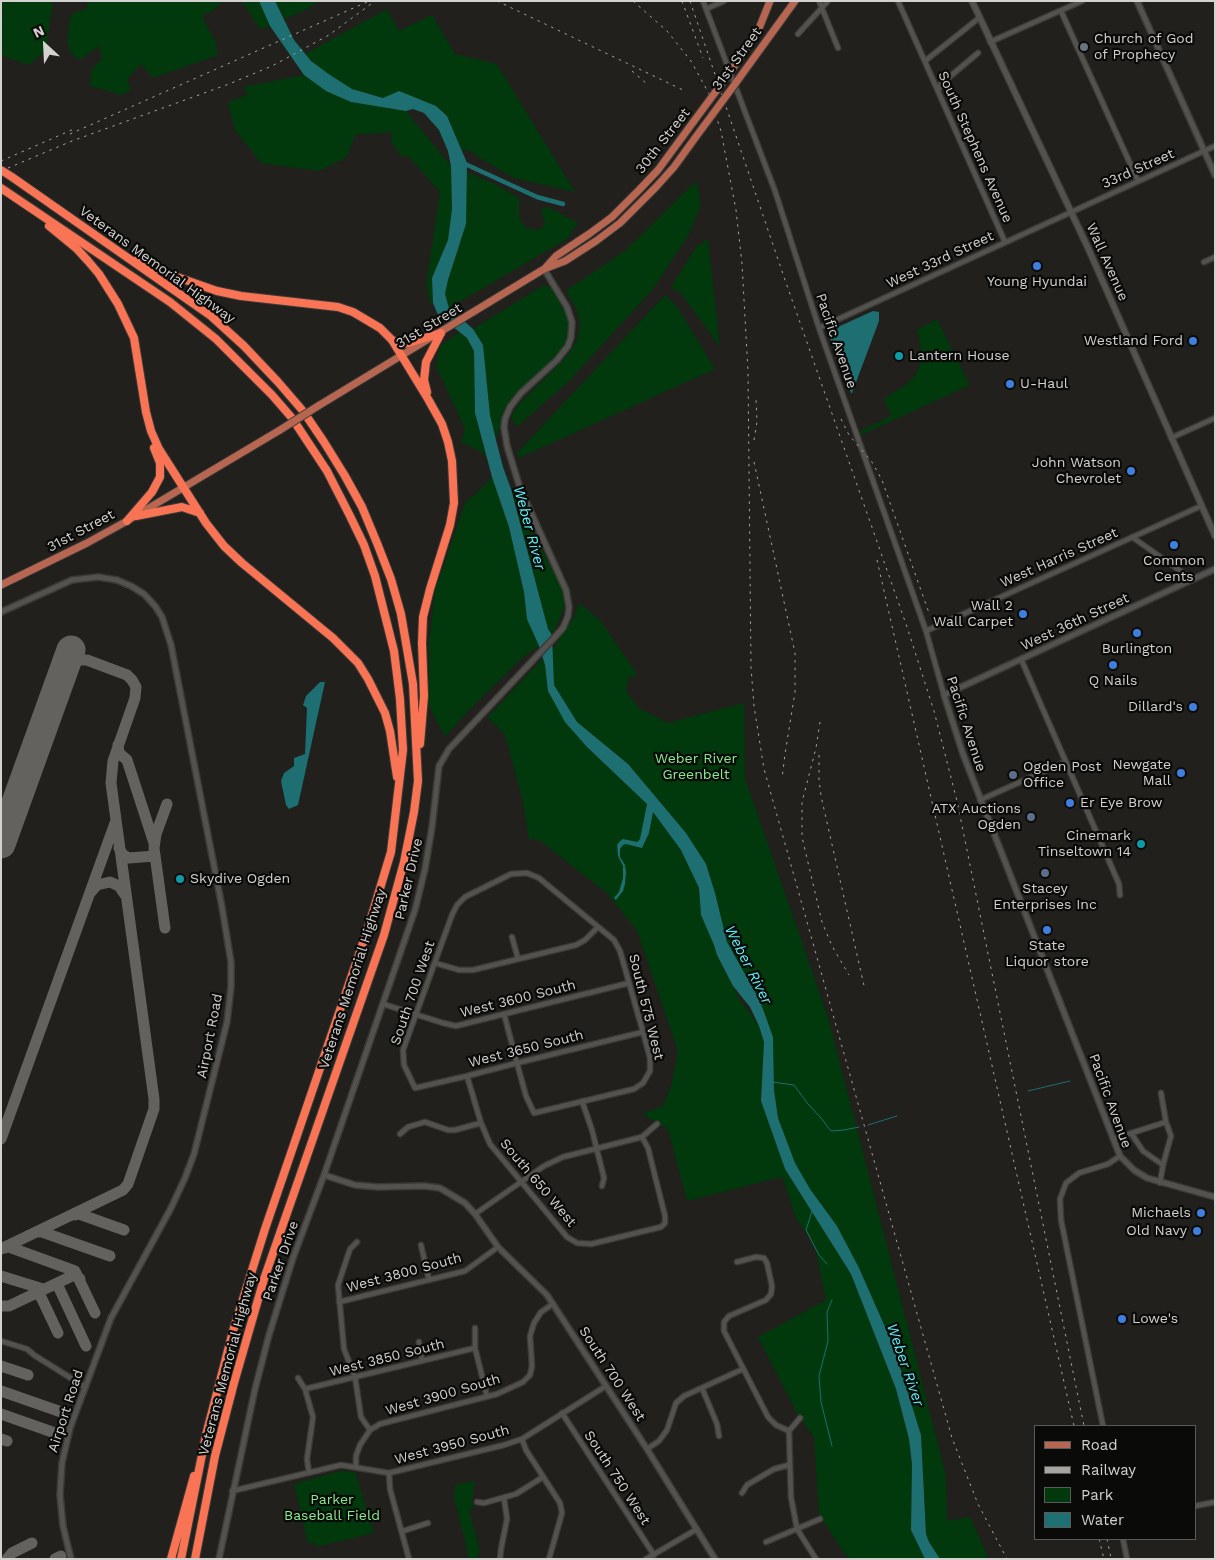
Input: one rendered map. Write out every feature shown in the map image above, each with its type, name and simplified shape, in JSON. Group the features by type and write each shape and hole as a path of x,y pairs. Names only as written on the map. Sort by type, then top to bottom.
{"highway":[{"name":"Veterans Memorial Highway","path":"1,170 211,316 244,346 303,411 345,476 362,507 377,543 391,579 401,614 413,684 418,781 404,862 384,935 264,1279 215,1456 195,1559"},
{"name":"Veterans Memorial Highway","path":"1,188 170,302 216,339 272,394 292,418 327,471 364,545 375,576 393,644 400,699 403,750 391,852 368,928 251,1273 225,1360 201,1457 181,1559"},
{"path":"23,203 77,249 99,274 118,304 134,338 146,412 151,431 184,489 224,546 268,585 334,638 358,663 385,714 390,731 398,786"},
{"path":"123,255 217,291 241,296 338,308 353,312 380,328 392,340 428,399 442,424 448,442 452,461 454,503 450,525 423,617 424,696 418,781"},
{"path":"392,340 404,344 441,333"},
{"path":"428,399 424,380 426,362 441,333"},
{"path":"127,521 152,492 160,477 160,463 146,424 146,412"},
{"path":"136,516 182,507 200,513"},
{"path":"171,1559 189,1487 201,1457"}],"main road":[{"name":"30th Street","path":"544,269 556,256 612,216 663,164 731,71 760,26 770,1"},
{"name":"31st Street","path":"1,585 79,547 184,489 544,269 564,261 620,223 674,168 796,1"},
{"name":"Wall Avenue","path":"972,1 1071,212 1215,536"}],"street":[{"name":"Pacific Avenue","path":"703,1 775,191 818,328 926,631 957,738 1120,1156 1108,1164 1078,1174 1066,1183 1060,1199 1062,1220 1103,1425"},
{"path":"706,10 724,1"},
{"path":"819,1 838,48"},
{"path":"798,34 828,1"},
{"name":"South Stephens Avenue","path":"898,1 1005,242"},
{"path":"990,42 1082,1"},
{"path":"1137,1 1215,175"},
{"path":"1061,11 1138,181"},
{"path":"924,61 979,18"},
{"path":"938,91 942,84 978,53"},
{"name":"33rd Street","path":"1071,212 1215,146"},
{"name":"West 33rd Street","path":"818,328 1071,212"},
{"path":"1204,262 1215,258"},
{"name":"Parker Drive","path":"219,1559 232,1491 269,1334 293,1258 384,1004 415,910 432,828 439,766 449,749 554,638 568,616 568,598 563,582 520,488 506,446 504,427 510,407 557,360 568,346 571,337 572,322 567,307 544,269"},
{"path":"1171,438 1215,418"},
{"name":"West Harris Street","path":"926,631 1201,506"},
{"path":"1132,537 1192,579"},
{"name":"West 36th Street","path":"944,695 1215,569"},
{"name":"Airport Road","path":"1,612 72,580 98,577 117,580 131,586 144,594 155,606 166,625 171,645 231,962 231,987 227,1022 194,1154 171,1208 111,1318 70,1428 62,1463 60,1496 71,1559"},
{"path":"1021,659 1119,884 1120,895"},
{"path":"980,800 1065,762"},
{"name":"South 700 West","path":"415,1088 404,1065 403,1050 457,905 465,898 511,874 527,873"},
{"name":"South 575 West","path":"527,873 539,878 614,940 620,950 650,1058 650,1071 643,1083 634,1089 582,1101"},
{"path":"435,963 459,970 473,970 576,945 585,940 598,927"},
{"path":"512,937 518,960"},
{"name":"West 3600 South","path":"384,1004 456,1026 629,982"},
{"path":"504,1014 526,1096 534,1113 582,1101 604,1178 602,1186"},
{"name":"West 3650 South","path":"415,1088 643,1032"},
{"name":"South 650 West","path":"468,1076 480,1123 490,1144 567,1237 577,1243 591,1244 661,1227 665,1224 665,1216 648,1148 642,1137"},
{"path":"1160,1183 1171,1136 1166,1122 1161,1093"},
{"path":"400,1134 408,1127 425,1122 448,1130 480,1123"},
{"path":"1113,1139 1166,1122"},
{"path":"475,1214 544,1166 563,1157 642,1137 657,1124"},
{"path":"1132,1133 1143,1151 1164,1165"},
{"path":"1120,1156 1134,1170 1147,1178 1215,1197"},
{"name":"South 700 West","path":"324,1175 355,1186 378,1188 424,1186 440,1188 465,1203 498,1247 547,1295 647,1449 715,1559"},
{"path":"356,1467 356,1456 360,1445 370,1430 361,1417 355,1377 344,1349 338,1285 350,1249 357,1242"},
{"path":"420,1245 430,1280"},
{"name":"West 3800 South","path":"339,1302 465,1271 498,1247"},
{"path":"737,1262 756,1257 764,1258 767,1263 772,1286 771,1294 766,1300 729,1316 724,1322 724,1331 768,1417 776,1425 789,1431"},
{"name":"West 3900 South","path":"370,1430 380,1424 497,1394 523,1382 530,1376 532,1366 530,1336 534,1323 541,1312 552,1304"},
{"path":"476,1328 474,1348 487,1396"},
{"path":"1,1341 27,1349 85,1387"},
{"path":"419,1342 422,1361"},
{"name":"West 3850 South","path":"305,1389 474,1348"},
{"path":"647,1449 659,1441 667,1430 676,1403 684,1396 743,1369"},
{"path":"298,1378 305,1389 313,1417 307,1459 309,1473"},
{"name":"West 3950 South","path":"232,1491 342,1466 389,1473 504,1445 522,1439 606,1386"},
{"path":"702,1388 717,1424 719,1436"},
{"name":"South 750 West","path":"562,1413 654,1555"},
{"path":"800,1418 789,1431 790,1497 797,1529 816,1559"},
{"path":"522,1439 526,1450 560,1503 562,1513 549,1559"},
{"path":"742,1493 747,1485 774,1470 789,1465"},
{"path":"389,1473 390,1489 403,1531 409,1559"},
{"path":"478,1502 484,1503 516,1494 543,1477"},
{"path":"500,1559 507,1519 504,1498"},
{"path":"1196,1506 1215,1502"},
{"path":"766,1542 820,1519"},
{"path":"403,1531 428,1523"},
{"path":"646,1559 696,1529"},
{"path":"1123,1540 1127,1559"}],"green space":[{"path":"1,1 53,1 46,50 29,65 1,55"},
{"path":"87,1 224,1 210,13 203,13 204,21 215,40 218,55 153,78 141,64 127,79 131,90 122,95 90,86 92,69 102,59 99,46 81,59 75,58 70,51 67,41 70,18 74,12 83,11 88,5"},
{"path":"242,1 259,1 270,26 260,29"},
{"path":"275,1 318,1 309,8 285,19"},
{"path":"387,9 399,31 432,15 455,54 497,64 575,192 514,178 471,151 461,149 447,116 352,89 321,70 305,54"},
{"path":"304,75 326,91 375,106 406,111 451,166 452,209 448,240 432,278 433,303 430,303 426,285 440,192 409,157 400,155 391,141 392,132 355,135 347,157 319,171 261,163 235,130 228,102 247,95 244,87"},
{"path":"466,172 493,183 519,198 519,217 526,228 539,230 545,224 541,209 548,207 578,223 567,239 449,308 445,294 466,224"},
{"path":"697,181 701,205 689,234 653,289 571,379 517,427 511,416 519,404 567,356 577,340 580,326 577,310 566,291 625,251"},
{"path":"708,239 720,347 680,292 671,288 696,247"},
{"path":"544,285 555,290 565,307 571,325 569,336 562,350 513,396 504,409 496,440 490,415 483,346 473,329"},
{"path":"665,295 676,305 715,369 519,458 517,453"},
{"path":"937,319 970,385 861,435 860,431 891,416 885,398 907,384 917,373 922,354 917,330"},
{"path":"459,332 467,338 474,351 475,413 486,458 480,451 461,442 465,429 436,366 440,346"},
{"path":"492,477 509,527 524,592 527,619 539,646 522,658 469,710 445,737 429,706 429,645 435,591 466,501 475,495"},
{"path":"511,489 559,583 565,599 563,612 552,635 548,629"},
{"name":"Weber River Greenbelt","path":"579,603 600,620 638,675 629,677 626,691 639,708 667,723 744,703 745,778 828,1017 946,1475 947,1521 970,1517 989,1559 940,1559 929,1542 926,1534 921,1435 893,1345 859,1268 837,1226 810,1189 795,1163 778,1118 774,1090 773,1037 751,987 727,942 706,864 686,833 628,764 577,722 554,685 552,650 573,619"},
{"path":"542,659 545,665 548,691 587,747 647,804 681,850 699,888 701,915 717,955 740,1000 759,1026 764,1042 761,1101 785,1169 851,1274 896,1389 909,1440 912,1464 911,1530 925,1559 850,1559 844,1553 819,1514 814,1437 798,1415 758,1337 826,1300 816,1252 810,1238 796,1218 782,1177 687,1201 668,1129 642,1114 663,1106 671,1086 678,1051 637,931 608,894 539,840 529,839 522,798 505,735 488,717"},
{"name":"Parker Baseball Field","path":"340,1471 355,1472 374,1533 316,1547 314,1542 308,1544 294,1484"},
{"path":"475,1481 472,1503 474,1508 469,1511 480,1550 476,1559 468,1559 454,1499 455,1485"}],"water":[{"path":"259,1 275,1 294,40 311,61 352,89 383,98 399,91 436,106 447,116 467,163 466,224 445,294 449,308 473,329 483,345 490,415 548,629 552,635 554,685 577,722 628,764 686,833 706,864 727,942 760,1001 773,1037 774,1090 778,1118 795,1163 810,1189 837,1226 859,1268 893,1345 921,1435 926,1534 940,1559 925,1559 911,1530 912,1464 909,1439 896,1389 851,1274 785,1169 761,1101 764,1042 759,1026 750,1007 733,986 717,955 701,915 699,888 681,850 653,812 649,833 642,848 626,844 620,849 620,857 625,865 626,872 625,884 623,891 616,900 614,898 619,892 623,878 623,866 618,856 617,845 623,839 637,842 640,839 647,804 587,747 565,722 548,691 545,665 527,619 524,592 509,527 492,477 475,413 474,351 467,338 438,315 433,303 432,278 448,240 452,209 451,166 448,151 439,130 424,113 413,109 406,111 351,102 326,91 304,75 270,26"},
{"path":"873,311 879,312 879,321 851,393 829,331"},
{"path":"320,682 325,682 298,805 289,809 286,805 281,781 284,773 294,766 294,758 305,754 307,708 303,705 306,696"}],"waterway":[{"path":"463,163 537,197 563,204"},
{"path":"1028,1091 1070,1081"},
{"path":"772,1082 794,1085 831,1131 859,1127"},
{"path":"868,1125 897,1116"},
{"path":"812,1211 806,1230 819,1255 827,1264"},
{"path":"832,1300 827,1312 828,1341 819,1376 821,1402 832,1446"}],"taxiway":[{"path":"1,1249 123,1190 128,1184 154,1109 111,783 113,761 135,698 136,687 127,675 87,660 73,662 63,673"},
{"path":"118,745 119,753 127,760 154,843"},
{"path":"165,928 154,848 156,834 167,804"},
{"path":"1,1139 115,823"},
{"path":"119,848 123,855 129,858 155,856"},
{"path":"91,892 97,885 110,882 119,886 125,895"},
{"path":"75,1215 79,1214 124,1230"},
{"path":"38,1232 110,1256"},
{"path":"5,1248 9,1247 75,1271 95,1313"},
{"path":"1,1276 43,1289"},
{"path":"1,1306 9,1306 72,1276 77,1276 80,1279"},
{"path":"51,1286 55,1285 59,1288 86,1346"},
{"path":"33,1294 41,1297 58,1333"},
{"path":"1,1366 28,1375"},
{"path":"1,1391 64,1413"},
{"path":"1,1414 55,1433"},
{"path":"1,1439 7,1441"},
{"path":"7,1559 12,1553 32,1543"},
{"path":"55,1559 61,1556"}],"runway":[{"path":"1,844 71,650"}],"railway":[{"path":"1,171 72,141 229,84 272,66 329,35 375,1"},
{"path":"497,1 685,91"},
{"path":"633,1 667,31 691,61 708,92 721,131 736,210 742,264 748,371 751,667 754,706 764,769 952,1438 978,1504 1007,1559"},
{"path":"682,1 703,58"},
{"path":"690,1 784,277 907,627 934,711 957,801 1084,1425"},
{"path":"70,134 367,2"},
{"path":"632,71 647,84"},
{"path":"1,161 74,129"},
{"path":"754,440 757,422 756,398"},
{"path":"841,419 849,435 872,462 882,480 929,613"},
{"path":"754,462 795,653 795,692 782,779"},
{"path":"877,560 1074,1425"},
{"path":"820,722 816,748 802,802 802,837 822,922 832,946 849,975"},
{"path":"819,755 821,796 865,990"},
{"path":"1099,1540 1104,1559"},
{"path":"1107,1540 1111,1558"}],"place":[{"name":"Church of God of Prophecy","path":"1084,47"},
{"name":"Young Hyundai","path":"1037,266"},
{"name":"Westland Ford","path":"1193,341"},
{"name":"Lantern House","path":"899,356"},
{"name":"U-Haul","path":"1010,384"},
{"name":"John Watson Chevrolet","path":"1131,471"},
{"name":"Common Cents","path":"1174,545"},
{"name":"Wall 2 Wall Carpet","path":"1023,614"},
{"name":"Burlington","path":"1137,633"},
{"name":"Q Nails","path":"1113,665"},
{"name":"Dillard's","path":"1193,707"},
{"name":"Newgate Mall","path":"1181,773"},
{"name":"Ogden Post Office","path":"1013,775"},
{"name":"Er Eye Brow","path":"1070,803"},
{"name":"ATX Auctions Ogden","path":"1031,817"},
{"name":"Cinemark Tinseltown 14","path":"1141,844"},
{"name":"Stacey Enterprises Inc","path":"1045,873"},
{"name":"Skydive Ogden","path":"180,879"},
{"name":"State Liquor store","path":"1047,930"},
{"name":"Michaels","path":"1201,1213"},
{"name":"Old Navy","path":"1197,1231"},
{"name":"Lowe's","path":"1122,1319"}],"water label":[{"name":"Weber River","path":"529,528"},
{"name":"Weber River","path":"748,965"},
{"name":"Weber River","path":"905,1365"}]}
